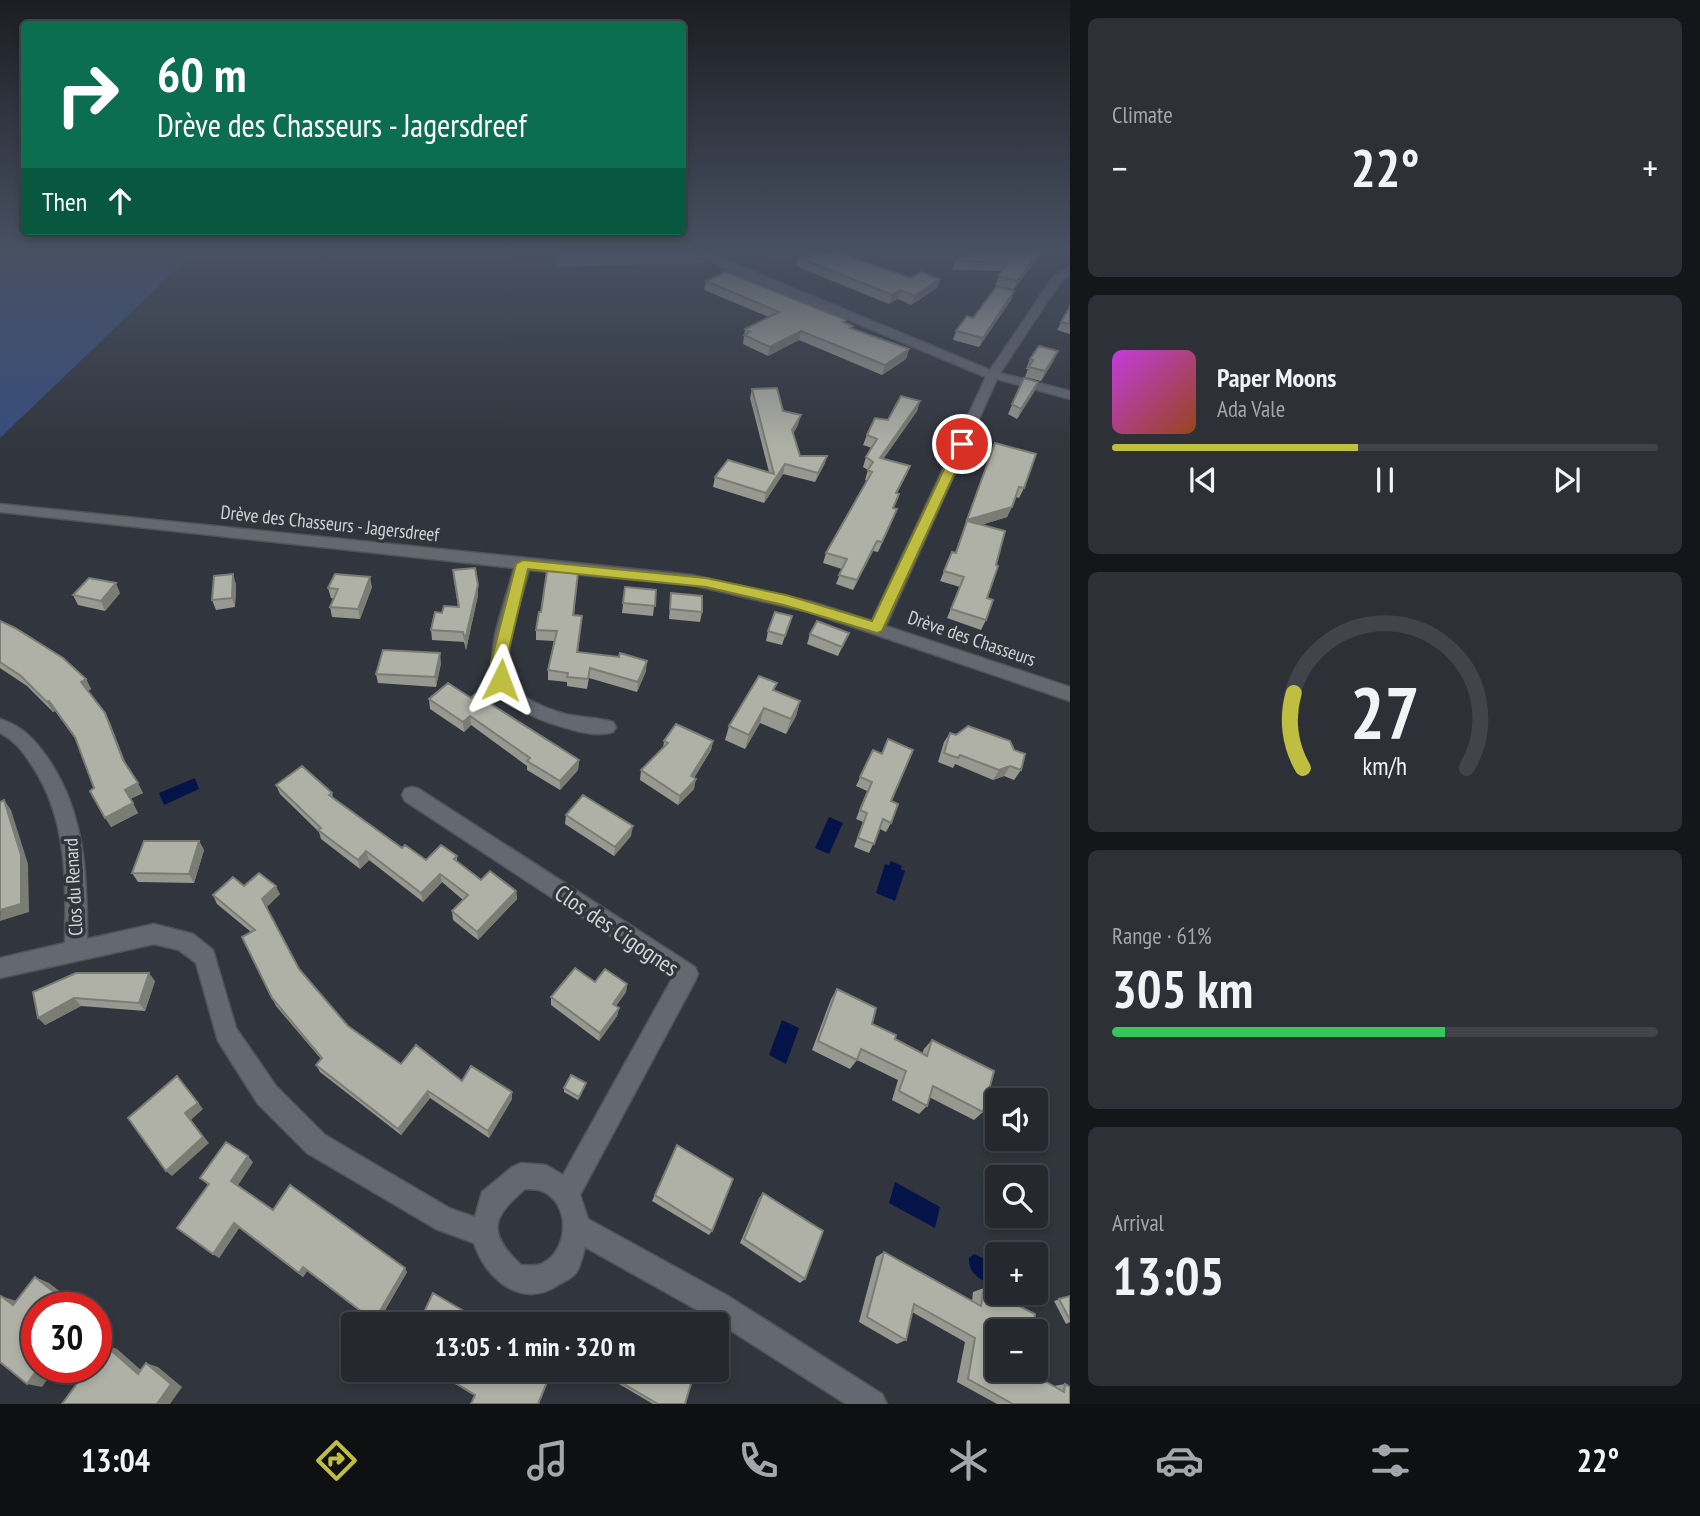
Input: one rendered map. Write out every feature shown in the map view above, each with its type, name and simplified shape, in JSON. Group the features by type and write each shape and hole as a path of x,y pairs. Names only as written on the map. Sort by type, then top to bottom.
{"street":[{"path":"855,319 993,375 1070,395"},
{"path":"877,628 993,375 1030,319"},
{"name":"Drève des Chasseurs - Jagersdreef","path":"0,508 655,576"},
{"path":"523,564 499,662 501,680 511,694 527,706 577,726 607,727"},
{"name":"Drève des Chasseurs","path":"655,576 748,591 877,628 1070,694"},
{"name":"Clos du Renard","path":"0,726 16,730 50,775 70,826 76,858 76,949"},
{"name":"Clos des Cigognes","path":"412,795 687,974 567,1194"},
{"path":"0,968 153,934 185,940 205,957 226,1033 267,1095 317,1144 445,1220 484,1233"},
{"path":"521,1176 546,1178 567,1194 578,1228 566,1264 543,1279 515,1278 491,1255 484,1233 491,1201 521,1176"},
{"path":"578,1228 718,1306 872,1404"}],"shaded area":[{"path":"0,319 125,319 0,438"},
{"path":"195,778 199,789 164,805 159,793"},
{"path":"829,817 843,823 829,854 815,848"},
{"path":"891,861 902,866 901,869 905,871 895,901 876,893 885,864 889,865"},
{"path":"782,1020 799,1028 786,1064 769,1055"},
{"path":"895,1182 940,1207 935,1228 889,1203"},
{"path":"974,1254 985,1259 985,1282 971,1269 969,1258"}],"building":[{"path":"766,319 842,319 846,320 843,322 853,326 850,328 909,349 885,365 801,331 770,347 744,335 750,332 745,329"},
{"path":"965,319 996,319 983,338 956,331"},
{"path":"1063,319 1070,319 1070,324 1061,322"},
{"path":"1039,346 1058,351 1045,371 1029,367 1033,360 1030,359"},
{"path":"1024,378 1038,382 1021,409 1012,404"},
{"path":"777,388 783,411 801,415 792,430 800,456 827,456 818,473 785,464 766,493 715,477 728,460 774,474 752,389"},
{"path":"901,396 920,401 880,458 910,466 896,493 899,494 893,508 897,509 882,542 877,541 857,580 839,575 847,559 826,553 872,472 868,470 873,462 866,457 877,439 867,435 875,418 888,420"},
{"path":"995,443 1036,454 1024,488 1019,487 1012,507 967,520"},
{"path":"967,521 1005,531 996,565 998,566 987,598 993,600 986,620 951,609 964,577 944,571 952,552 956,553"},
{"path":"475,568 478,585 465,640 463,632 431,630 435,612 442,613 444,606 459,607 453,570"},
{"path":"547,571 578,573 573,615 582,616 577,652 619,657 620,653 647,661 638,682 590,668 588,679 567,677 568,673 548,670 557,631 536,630"},
{"path":"233,574 232,598 212,600 214,576"},
{"path":"335,574 370,577 358,609 330,607 338,589 328,588"},
{"path":"89,578 116,583 101,601 73,595"},
{"path":"625,587 656,590 655,606 623,603"},
{"path":"671,593 702,596 702,612 670,609"},
{"path":"775,612 792,616 785,636 768,631"},
{"path":"0,621 63,658 86,679 81,682 105,713 123,760 138,783 125,790 133,803 105,818 90,791 94,788 75,737 49,701 21,676 0,662"},
{"path":"817,621 849,633 842,647 810,634"},
{"path":"383,650 440,653 435,677 376,674"},
{"path":"759,676 777,683 773,690 800,701 791,719 764,708 749,735 729,726"},
{"path":"448,683 471,698 475,694 579,760 560,781 527,761 530,758 470,716 463,722 429,699"},
{"path":"676,724 713,741 691,776 696,779 680,796 641,770 668,743 664,741"},
{"path":"968,726 1010,741 1014,750 1025,754 1021,770 1010,766 999,770 960,755 958,758 944,753 950,733 956,735"},
{"path":"888,739 913,750 891,801 898,804 891,823 883,819 874,844 858,838 867,813 860,810 872,782 860,777 873,750 882,754"},
{"path":"302,766 332,793 329,795 402,848 405,845 426,860 441,845 457,856 454,859 481,880 490,871 516,891 477,932 452,911 468,895 440,874 421,893 366,851 358,860 318,830 321,828 276,785"},
{"path":"583,795 633,826 615,847 566,815"},
{"path":"4,800 21,855 21,904 0,910 0,802"},
{"path":"144,841 199,841 189,874 132,873"},
{"path":"259,873 276,886 262,899 299,969 348,1026 401,1064 416,1045 462,1081 471,1066 512,1092 488,1131 428,1091 398,1129 316,1065 322,1058 272,998 242,937 255,930 213,895 233,877 244,886"},
{"path":"575,968 595,982 605,969 627,984 613,1004 619,1008 600,1033 551,997"},
{"path":"76,973 149,973 139,1003 74,998 38,1018 33,992"},
{"path":"837,989 876,1008 872,1024 896,1035 895,1039 927,1056 932,1040 994,1071 989,1088 985,1088 983,1112 933,1086 927,1106 899,1091 906,1071 861,1049 857,1060 818,1041"},
{"path":"571,1075 586,1083 579,1097 564,1088"},
{"path":"177,1076 198,1103 185,1113 203,1137 166,1171 128,1118"},
{"path":"226,1142 248,1156 231,1181 273,1210 290,1185 405,1268 379,1312 362,1312 303,1267 299,1273 234,1223 213,1254 177,1228 209,1184 200,1178"},
{"path":"677,1145 733,1179 712,1231 655,1195"},
{"path":"763,1193 823,1231 805,1279 744,1239"},
{"path":"884,1252 981,1306 984,1288 985,1305 1017,1305 1035,1314 1034,1319 985,1319 985,1382 1046,1382 1064,1392 1065,1384 1070,1387 1070,1404 1013,1404 968,1379 975,1338 914,1304 906,1340 867,1317"},
{"path":"35,1277 54,1292 23,1292"},
{"path":"433,1293 465,1312 424,1312"},
{"path":"21,1295 21,1379 0,1362 0,1297 13,1305"},
{"path":"1070,1296 1070,1320 1059,1299"},
{"path":"112,1351 138,1374 146,1363 171,1384 157,1404 62,1404 77,1383 112,1383"},
{"path":"454,1382 547,1382 538,1404 471,1404 475,1395"},
{"path":"620,1382 691,1382 685,1404 658,1404"}],"route":[{"path":"501,680 499,662 523,564 706,582 786,600 877,628 962,444"}]}
